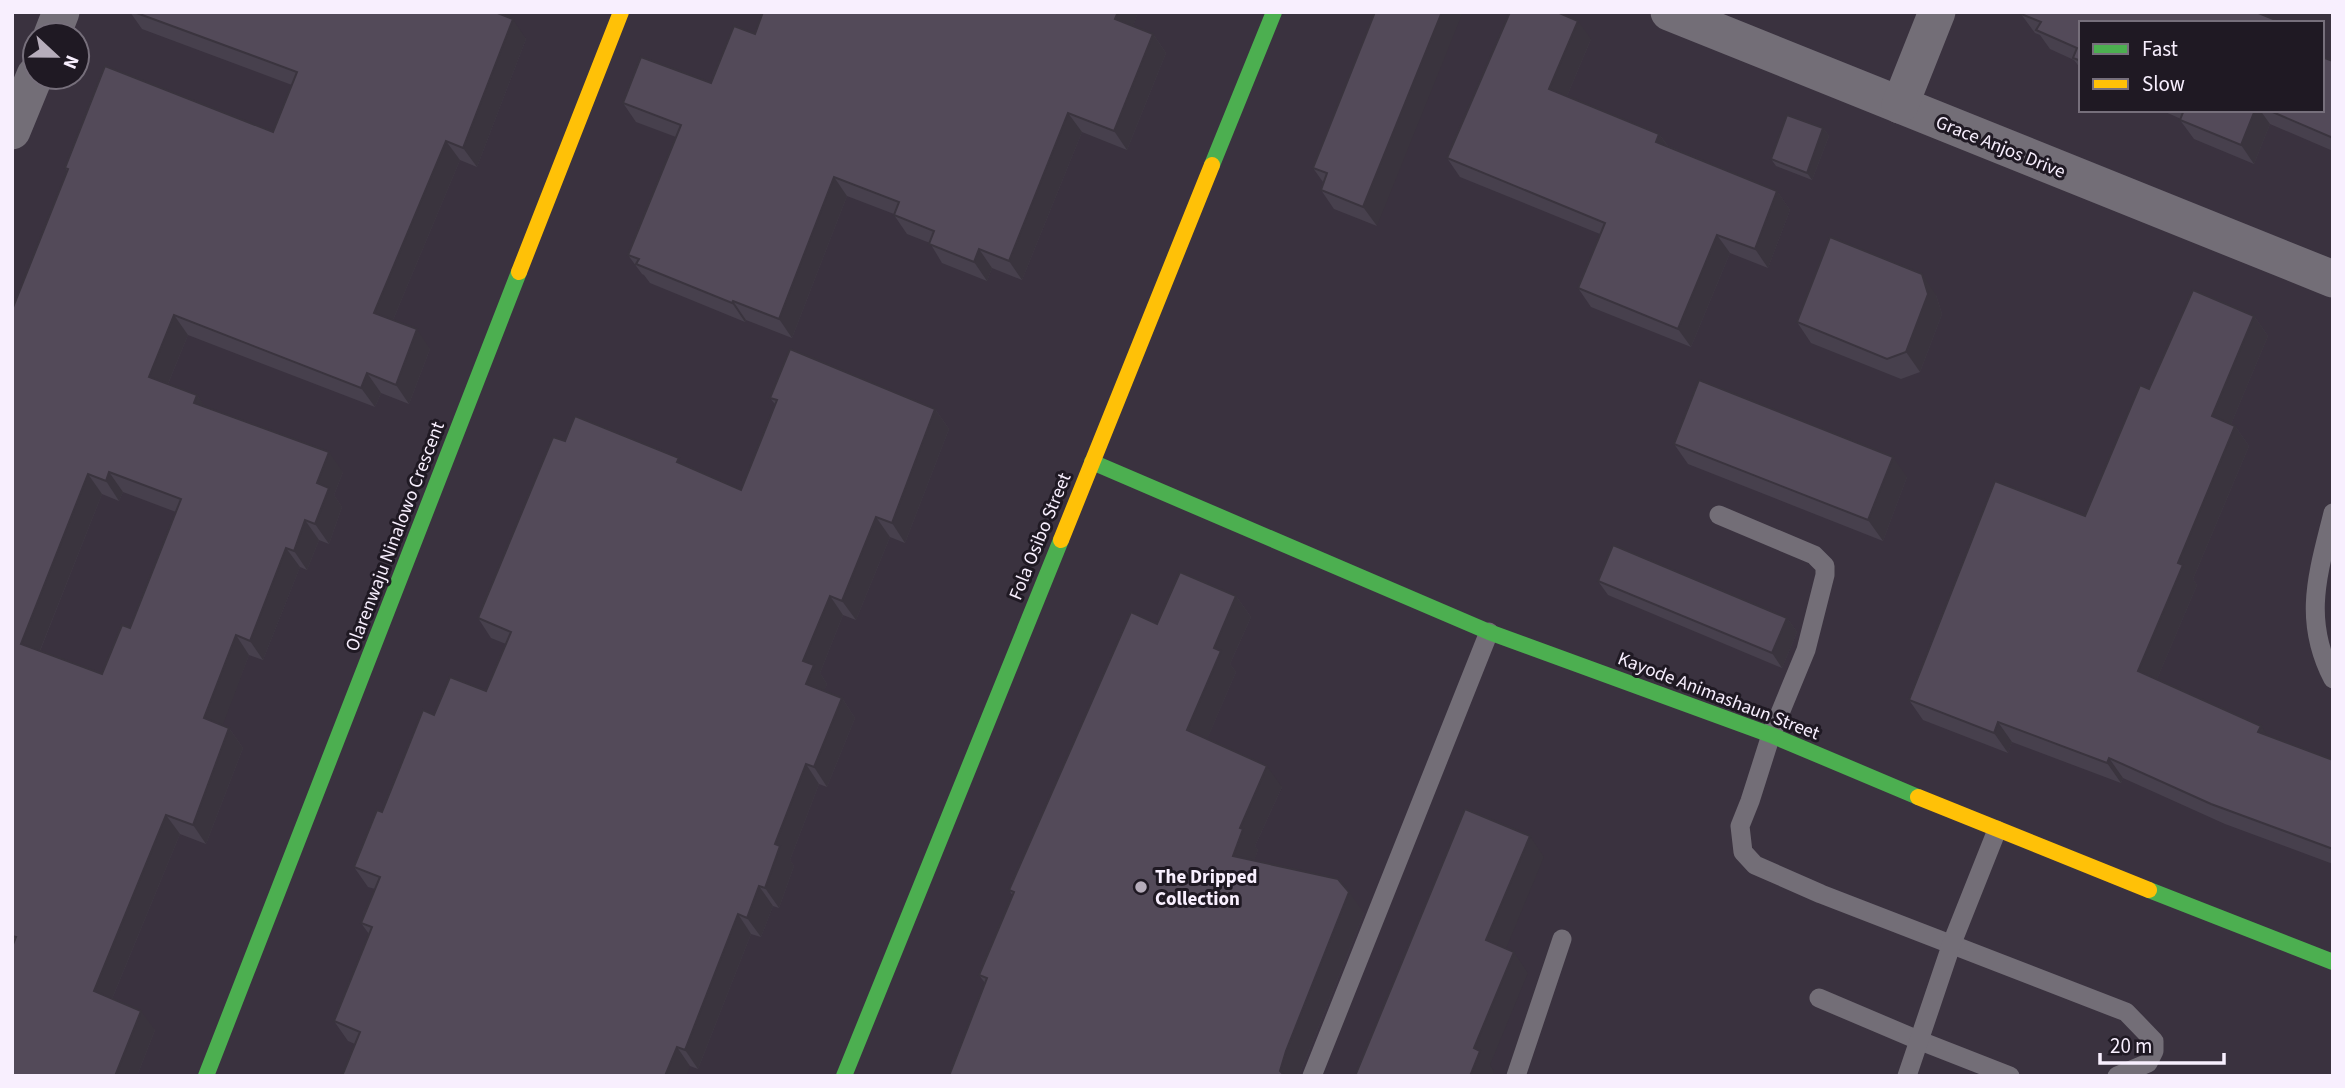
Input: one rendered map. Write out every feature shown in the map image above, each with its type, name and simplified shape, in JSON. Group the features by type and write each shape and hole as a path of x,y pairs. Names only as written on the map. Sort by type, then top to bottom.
{"street":[{"name":"Olarenwaju Ninalowo Crescent","path":"206,1076 621,12"},
{"name":"Fola Osibo Street","path":"844,1076 1274,12"},
{"name":"Grace Anjos Drive","path":"1669,12 2333,279"},
{"path":"1900,105 1937,12"},
{"path":"12,131 28,91"},
{"name":"Kayode Animashaun Street","path":"1092,462 1489,632 1771,735 1997,830 2333,962"}],"lane":[{"path":"2333,513 2316,586 2314,618 2323,659 2333,679"},
{"path":"1719,515 1814,555 1825,566 1824,584 1806,650 1771,735 1740,826 1742,852 1755,865 1821,894 2126,1012 2154,1041 2154,1051 2148,1063 2116,1076"},
{"path":"1312,1076 1489,632"},
{"path":"1907,1076 1952,943 1997,830"},
{"path":"1516,1076 1562,939"},
{"path":"1819,998 2010,1076"}],"building":[{"path":"134,12 495,12 513,19 463,148 446,141 374,313 417,329 396,385 367,373 361,388 174,315 149,377 197,395 194,403 329,452 317,483 329,488 315,524 305,520 294,551 286,548 250,641 236,635 204,718 229,728 193,825 166,815 94,991 141,1011 115,1076 12,1076 12,947 16,937 12,936 12,310 68,169 65,168 105,66 273,132 297,72","holes":["109,472 181,499 130,628 122,625 102,674 21,644 88,474 106,481"]},
{"path":"763,12 1118,12 1115,19 1153,34 1114,131 1068,113 1009,261 979,249 974,262 929,244 934,231 894,215 899,202 834,177 779,319 636,264 639,259 628,255 681,125 623,103 641,57 711,83 734,26 755,34"},
{"path":"1375,12 1442,12 1363,207 1321,190 1327,173 1313,168"},
{"path":"1510,12 1557,12 1578,21 1549,89 1659,134 1656,142 1777,191 1755,249 1717,235 1678,329 1578,288 1605,223 1447,158"},
{"path":"2256,12 2278,21 2079,21 2079,60 2073,58 2077,48 2036,30 2041,22 2021,14"},
{"path":"2324,58 2333,61 2333,138 2273,112 2324,112"},
{"path":"2183,112 2254,112 2241,145 2180,120"},
{"path":"1787,115 1823,128 1807,173 1771,159"},
{"path":"1830,237 1922,274 1928,294 1906,352 1887,359 1797,322"},
{"path":"2193,290 2254,316 2212,416 2235,426 2178,563 2183,565 2138,671 2261,726 2258,732 2333,760 2333,849 2211,804 2109,758 2107,763 1998,722 1994,733 1909,700 1995,481 2085,516 2140,385 2149,389"},
{"path":"790,349 935,409 892,523 876,517 842,601 830,596 803,661 814,665 806,684 842,698 814,767 806,764 775,844 780,846 765,888 759,886 747,918 738,914 685,1050 677,1047 665,1076 342,1076 360,1032 334,1021 372,927 361,923 380,877 354,867 377,810 382,812 423,710 434,715 450,677 486,691 511,632 478,618 553,437 565,441 575,416 679,458 677,462 741,490 777,400 770,398"},
{"path":"1699,380 1893,457 1868,520 1674,444"},
{"path":"1613,545 1787,618 1772,653 1598,581"},
{"path":"1180,572 1236,596 1214,648 1221,651 1187,730 1267,766 1240,828 1243,829 1233,856 1338,879 1349,892 1286,1051 1280,1071 1283,1074 949,1076 987,978 979,975 1014,892 1009,890 1131,612 1157,624"},
{"path":"1465,809 1530,836 1486,940 1514,952 1474,1048 1480,1051 1470,1076 1355,1076"}],"traffic: fast":[{"path":"1212,165 1274,12"},
{"path":"206,1076 519,272"},
{"path":"1092,462 1489,632 1771,735 1918,797"},
{"path":"844,1076 1061,540"},
{"path":"2149,890 2333,962"}],"traffic: slow":[{"path":"519,272 621,12"},
{"path":"1061,540 1212,165"},
{"path":"1918,797 2149,890"}],"place":[{"name":"The Dripped Collection","path":"1141,887"}]}
